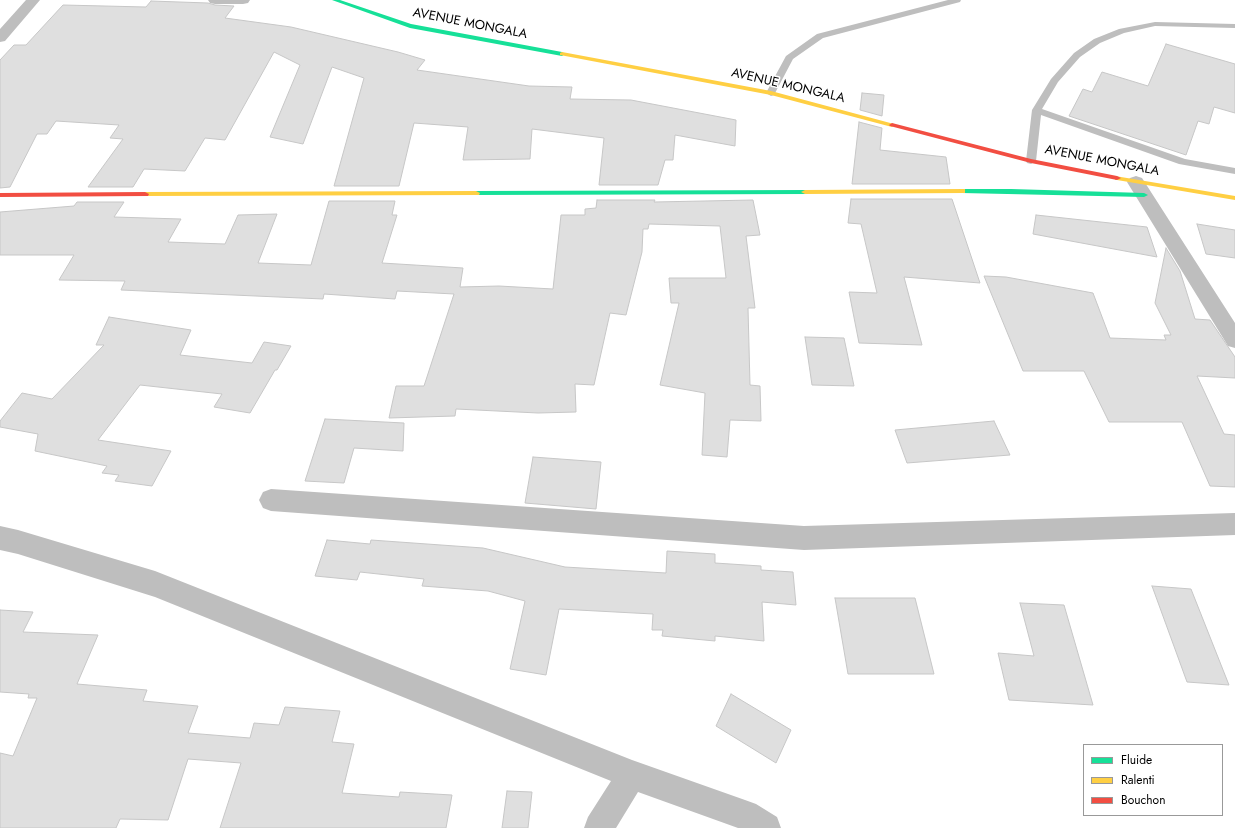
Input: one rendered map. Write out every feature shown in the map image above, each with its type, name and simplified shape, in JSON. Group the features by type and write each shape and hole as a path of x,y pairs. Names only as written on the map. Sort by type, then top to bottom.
{"street":[{"path":"0,38 33,0"},
{"path":"215,0 243,0"},
{"name":"AVENUE MONGALA","path":"335,0 410,26 771,93 1140,189 1235,198"},
{"path":"0,195 1011,191 1140,189 1235,340"},
{"path":"271,500 804,538 1235,524"},
{"path":"0,538 18,542 155,584 632,775 745,815 766,828"},
{"path":"599,828 632,775"}],"lane":[{"path":"771,93 789,58 820,36 957,0"},
{"path":"1031,161 1037,110 1054,81 1077,55 1097,41 1122,31 1155,24 1235,26"},
{"path":"1037,110 1183,162 1235,171"}],"building":[{"path":"151,1 208,3 234,6 225,18 291,27 398,52 425,60 417,70 529,86 572,87 570,99 631,100 736,120 735,146 675,135 673,160 665,160 658,185 599,185 604,138 532,129 530,159 463,160 468,127 414,123 399,186 334,186 364,78 332,67 303,144 270,137 300,65 274,52 225,140 205,138 185,171 144,169 133,187 88,187 123,139 110,138 119,125 56,121 47,134 37,134 10,187 0,188 0,60 14,45 26,45 63,5 146,7"},
{"path":"1166,44 1235,64 1235,113 1214,107 1209,124 1198,121 1186,155 1069,116 1083,89 1092,92 1102,72 1148,86"},
{"path":"862,93 884,95 882,116 860,110"},
{"path":"859,122 882,128 880,150 946,157 950,184 852,184"},
{"path":"851,199 952,199 980,283 904,277 922,345 859,343 849,292 877,293 861,224 848,223"},
{"path":"597,200 655,200 654,202 753,200 760,235 746,236 755,308 748,308 750,385 760,386 761,421 730,420 727,457 702,455 705,393 660,385 679,303 671,303 669,278 726,278 720,226 649,224 648,229 643,229 642,252 626,315 610,313 594,385 575,384 576,412 538,413 456,409 455,416 389,418 396,386 424,386 454,294 397,291 395,299 324,294 323,299 121,290 125,281 59,280 74,255 0,255 0,212 74,206 77,202 124,202 114,217 181,219 168,242 225,244 238,215 277,214 258,263 311,265 329,201 395,201 392,215 397,215 382,263 463,268 460,287 499,286 553,289 561,215 585,215 585,209 596,208"},
{"path":"1036,215 1147,227 1157,257 1033,234"},
{"path":"1197,224 1235,230 1235,258 1206,254"},
{"path":"1166,248 1180,271 1195,319 1210,320 1235,357 1235,378 1197,376 1224,434 1235,435 1235,487 1210,486 1182,422 1109,422 1084,371 1023,371 984,276 1006,277 1093,293 1110,338 1166,340 1164,335 1171,335 1155,303"},
{"path":"109,317 191,330 180,355 252,363 264,342 291,346 250,413 214,407 222,394 140,385 98,440 171,451 152,486 115,481 119,475 102,473 107,466 35,451 38,434 0,427 0,421 22,393 52,399 104,345 96,345"},
{"path":"805,337 844,338 854,386 812,385"},
{"path":"325,419 404,423 403,451 354,448 344,483 305,481"},
{"path":"994,421 1010,455 907,463 895,430"},
{"path":"533,457 601,462 596,509 525,503"},
{"path":"327,540 370,544 371,540 483,548 565,567 666,573 667,551 715,554 715,563 761,566 761,570 793,572 796,605 762,602 764,641 715,636 715,641 662,636 663,630 652,630 653,614 559,609 546,675 510,669 525,601 488,591 422,586 424,579 360,572 357,580 315,576"},
{"path":"1152,586 1191,589 1229,685 1187,682"},
{"path":"835,598 915,598 934,674 848,674"},
{"path":"1020,603 1064,605 1093,705 1009,700 998,653 1034,656"},
{"path":"0,610 33,612 23,632 98,635 77,684 147,690 143,701 198,706 188,733 250,738 254,723 279,725 285,707 340,711 332,742 354,744 342,793 399,797 400,792 452,795 446,828 220,828 241,763 188,759 168,820 120,819 116,828 0,828 0,753 13,756 37,698 28,698 29,694 0,692"},
{"path":"731,694 791,730 776,763 716,726"},
{"path":"507,791 532,792 528,828 502,828"}],"traffic: fast":[{"path":"335,0 410,26 562,54"},
{"path":"962,191 1144,195"},
{"path":"476,193 805,192"}],"traffic: slow":[{"path":"562,54 771,93 892,125"},
{"path":"1117,178 1235,198"},
{"path":"805,192 962,191"},
{"path":"145,194 476,193"}],"traffic: jam":[{"path":"892,125 1031,161 1117,178"},
{"path":"0,195 145,194"}]}
